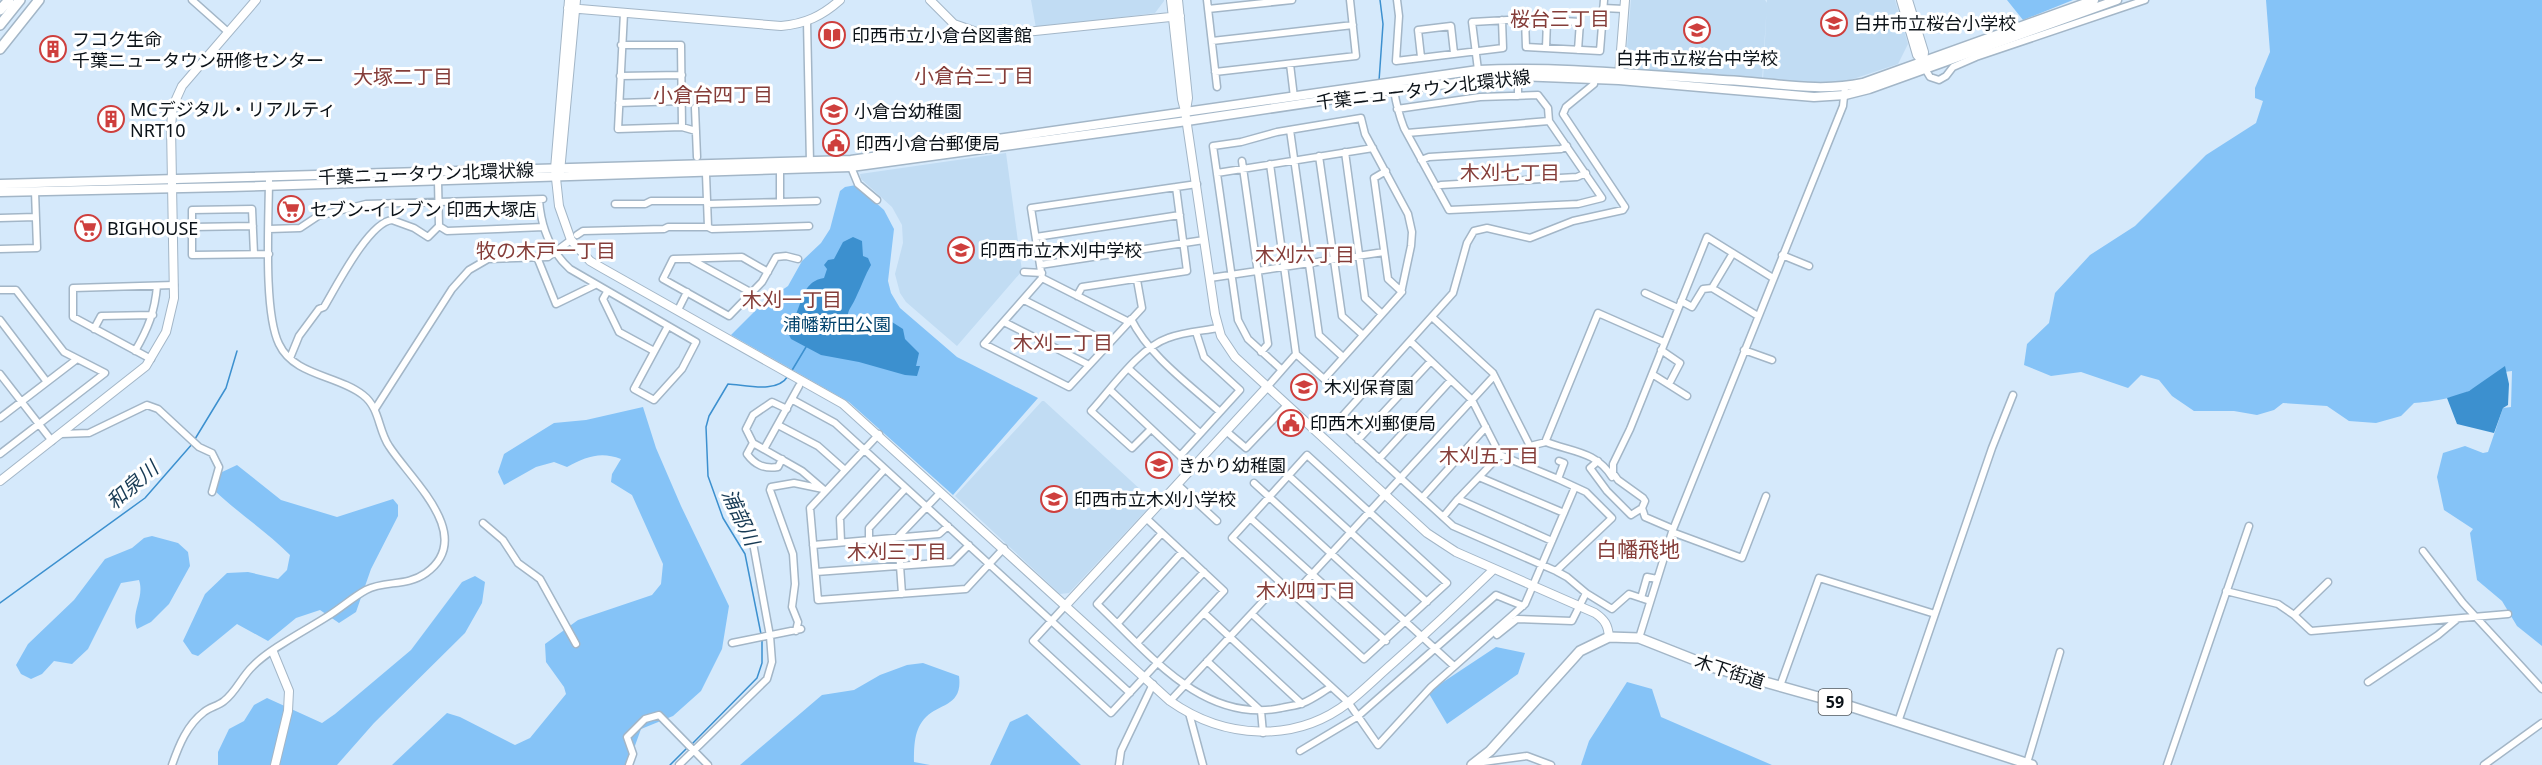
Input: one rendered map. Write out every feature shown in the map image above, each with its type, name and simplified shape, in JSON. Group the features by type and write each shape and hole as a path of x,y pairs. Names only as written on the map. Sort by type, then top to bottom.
{"main road":[{"path":"0,10 9,0"},
{"path":"0,20 18,0"},
{"path":"0,25 18,0"},
{"path":"0,49 39,0"},
{"name":"千葉ニュータウン北環状線","path":"0,192 172,184 558,172 852,167 862,163 1015,141 1185,111 1478,70 1544,68 1791,95 1869,89 1924,65 2094,0"},
{"name":"千葉ニュータウン北環状線","path":"1924,65 2117,0"},
{"name":"千葉ニュータウン北環状線","path":"1015,141 1187,122 1394,90 1518,76 1595,79 1619,77"},
{"name":"千葉ニュータウン北環状線","path":"269,182 438,181 558,172 706,174 780,171 810,166"},
{"name":"千葉ニュータウン北環状線","path":"0,184 37,189"},
{"name":"木下街道","path":"1474,764 1490,751 1580,651 1609,637 1639,638 1714,668 1780,686 2029,764"}],"street":[{"path":"192,0 228,32"},
{"path":"0,481 129,381 151,359 166,332 174,298 171,114 182,86 256,0"},
{"path":"840,0 830,9 807,21 791,25 624,13 572,4 558,172 561,214 590,261 843,404 879,434 1170,701 1213,725 1263,733 1298,728 1312,723 1348,702 1423,637 1494,569"},
{"path":"930,0 954,24 988,36 1176,17"},
{"path":"1171,0 1176,17"},
{"path":"1178,0 1176,17 1182,99 1218,328 1231,352 1385,495 1445,546 1581,606 1603,619 1608,626 1609,637"},
{"path":"1208,0 1217,87"},
{"path":"1209,9 1292,0"},
{"path":"1215,72 1356,56 1350,0"},
{"path":"1397,0 1399,16 1396,61 1503,48 1502,20"},
{"path":"1478,70 1472,22 1525,19 1526,47 1600,51 1604,0"},
{"path":"1901,0 1917,55 1933,79 1943,79 1953,67 1976,57 2145,0"},
{"path":"1908,0 1924,52 1924,65"},
{"path":"1603,8 1625,4 1619,77"},
{"path":"624,13 618,129 682,127 696,131"},
{"path":"1546,48 1547,20 1580,22 1578,50"},
{"path":"807,21 810,166"},
{"path":"1212,41 1353,25"},
{"path":"1421,57 1418,30 1451,26 1454,53"},
{"path":"621,45 681,45 682,127"},
{"path":"1290,64 1294,97"},
{"path":"620,76 682,75"},
{"path":"1518,76 1518,96"},
{"path":"1595,79 1594,84 1566,107 1563,114 1625,207 1623,210 1573,221 1530,238 1488,228 1474,231 1467,243 1453,293 1338,421 1453,526 1556,571 1612,609 1629,594 1650,601"},
{"path":"1394,90 1397,109 1407,133 1449,210 1578,204 1602,198 1549,121 1548,108 1538,95 1480,97 1397,109"},
{"path":"1639,638 1672,531 1845,91"},
{"path":"619,103 682,101"},
{"path":"695,108 697,157"},
{"path":"1270,164 1296,354 1324,379 1402,292 1411,246 1411,225 1406,208 1365,134 1361,118 1213,146 1240,326 1248,339 1282,370"},
{"path":"1407,133 1549,121"},
{"path":"1290,130 1319,335 1343,357"},
{"path":"1421,160 1429,157 1561,149 1567,146"},
{"path":"1217,173 1373,148"},
{"path":"1345,152 1365,298 1382,314"},
{"path":"1319,156 1342,316 1363,335"},
{"path":"1242,161 1268,344 1261,352"},
{"path":"852,167 858,184 877,200"},
{"path":"780,171 780,202"},
{"path":"1386,171 1374,178 1388,279 1402,292"},
{"path":"1436,187 1577,177 1586,173"},
{"path":"706,174 708,227"},
{"path":"290,358 299,336 319,309 324,307 348,264 377,225 386,220 392,220 414,228 428,237 439,226 438,181"},
{"path":"172,765 181,741 195,720 206,710 224,701 253,665 367,589 410,582 429,571 440,556 444,537 440,517 389,446 381,431 375,409 363,395 353,388 306,368 290,358 279,345 274,331 269,254 269,182"},
{"path":"1137,280 1142,308 1069,387 984,344 1042,275 1031,208 1197,184"},
{"path":"1077,296 1082,286 1137,280 1187,271 1176,187"},
{"path":"0,249 37,248 37,189"},
{"path":"269,229 300,228 318,216 366,204 541,199 544,227 555,251 570,269 696,342 682,369 654,400 634,389 668,326"},
{"path":"615,204 645,204 651,201 707,203 817,201"},
{"path":"254,254 252,209 192,210 192,255 269,254"},
{"path":"1036,237 1180,215"},
{"path":"0,218 36,217"},
{"path":"192,227 253,226"},
{"path":"439,226 447,231 544,227"},
{"path":"375,409 452,290 469,270 488,259 548,257 583,231 809,226"},
{"path":"1766,496 1743,558 1672,531 1645,517 1642,508 1643,498 1618,480 1612,469 1707,237 1773,278"},
{"path":"1040,265 1204,240"},
{"path":"1210,278 1384,252"},
{"path":"1712,288 1733,253"},
{"path":"1782,255 1809,266"},
{"path":"768,272 742,257 673,259 663,279 729,316 752,293 768,272 776,257 786,256 798,259"},
{"path":"537,257 556,304 595,285"},
{"path":"690,259 752,293"},
{"path":"1024,272 1042,275 1077,296 1130,320 1150,348 1220,412"},
{"path":"151,359 73,317 73,288 174,285"},
{"path":"135,351 148,330 153,315 157,286"},
{"path":"1681,301 1692,307 1703,289 1712,288 1758,316"},
{"path":"0,290 16,290 64,352 105,373 0,454"},
{"path":"607,292 603,300 618,332 654,351"},
{"path":"678,310 687,292"},
{"path":"1645,293 1678,308"},
{"path":"1023,300 1109,344"},
{"path":"1546,442 1598,313 1664,342"},
{"path":"94,329 101,316 153,315"},
{"path":"1432,317 1494,376 1530,446"},
{"path":"0,320 47,382"},
{"path":"1004,322 1089,365"},
{"path":"1151,429 1132,448 1091,411 1150,348 1167,338 1218,328"},
{"path":"1180,456 1240,390 1204,357 1196,332"},
{"path":"1410,341 1472,400 1500,455 1586,492 1612,518 1556,571"},
{"path":"1661,350 1680,363 1669,384"},
{"path":"1744,350 1772,360"},
{"path":"1146,518 1224,591 1112,713 1033,641 1296,354"},
{"path":"0,418 77,359"},
{"path":"1359,440 1431,361"},
{"path":"1129,369 1200,433"},
{"path":"0,374 52,441"},
{"path":"1652,374 1687,396"},
{"path":"1293,595 1494,376"},
{"path":"1379,459 1452,380"},
{"path":"764,449 799,386"},
{"path":"1110,390 1192,467"},
{"path":"1898,722 1992,448 2013,395"},
{"path":"793,400 835,423 1130,693"},
{"path":"787,409 772,402 753,415 746,429 753,443 802,471 825,490"},
{"path":"61,434 89,433 147,405 158,409 199,447 212,453 219,467 213,492"},
{"path":"1226,431 1246,448 1287,405"},
{"path":"778,425 818,446 845,470"},
{"path":"1422,498 1486,427"},
{"path":"879,434 810,508 818,600 966,589 1004,548"},
{"path":"1530,446 1546,442 1584,452 1598,461 1619,486 1630,489"},
{"path":"753,443 747,454 753,462 766,468 778,467 782,459"},
{"path":"1522,464 1530,446"},
{"path":"1308,455 1447,583 1364,659 1232,538 1288,476 1308,455"},
{"path":"1443,517 1500,455"},
{"path":"1558,479 1564,463 1559,460"},
{"path":"1598,461 1590,468 1607,491 1631,515 1642,508"},
{"path":"841,542 840,518 885,469"},
{"path":"1288,476 1427,602"},
{"path":"1479,477 1564,513"},
{"path":"732,644 799,630 792,607 795,584 793,554 770,490 771,487 794,483 825,490"},
{"path":"1254,483 1454,666"},
{"path":"1177,484 1217,521"},
{"path":"1251,614 1348,702 1378,745 1436,683 1524,606 1575,487"},
{"path":"869,540 869,528 906,488"},
{"path":"902,594 898,537 938,495"},
{"path":"1458,499 1552,541"},
{"path":"1250,518 1386,641"},
{"path":"483,523 503,540 518,563 540,579 576,644"},
{"path":"813,545 939,534 948,526"},
{"path":"2167,765 2249,526"},
{"path":"1162,533 1097,604 1159,662 1185,685 1216,703 1233,709 1261,711 1302,704 1331,687"},
{"path":"679,765 767,678 772,662 770,636 753,543"},
{"path":"816,572 952,562 969,544"},
{"path":"2423,551 2475,616 2542,689"},
{"path":"1118,623 1182,552"},
{"path":"1138,642 1204,572"},
{"path":"1641,598 1647,577 1657,579"},
{"path":"1780,686 1819,578 1935,614"},
{"path":"2294,615 2328,582"},
{"path":"2226,591 2278,604 2311,631 2508,614"},
{"path":"1436,683 1451,674 1516,619 1572,621 1586,593"},
{"path":"1300,751 1357,717 1496,595 1524,606"},
{"path":"1170,701 1266,598"},
{"path":"1204,613 1302,704"},
{"path":"2368,682 2438,636 2457,619"},
{"path":"273,652 286,679 289,703 275,765"},
{"path":"2029,764 2060,652"},
{"path":"1207,661 1261,711 1263,733"},
{"path":"1119,765 1121,751 1153,684"},
{"path":"1189,713 1203,765"},
{"path":"629,765 633,754 627,737 645,719 659,715 708,765"},
{"path":"2484,765 2542,723"},
{"path":"1474,764 1527,756 1551,765"}],"shaded area":[{"path":"1031,0 1164,1 1155,13 1036,28"},
{"name":"白井市立桜台中学校","path":"1631,0 1765,0 1767,3 1762,80 1637,70 1626,58"},
{"name":"白井市立桜台小学校","path":"1767,0 1895,0 1908,44 1898,64 1847,81 1809,84 1763,80"},
{"name":"印西市立木刈中学校","path":"1006,153 1022,271 957,346 906,302 900,293 895,274 903,243 902,225 892,207 861,179 860,174"},
{"path":"853,237 862,241 863,256 868,258 871,265 849,312 847,326 853,330 868,333 875,327 877,320 892,322 903,329 905,339 919,353 916,366 920,366 917,376 821,355 791,339 783,323 787,317 796,314 808,287 824,278 827,269 824,265 828,260 834,259 843,242"},
{"path":"2505,366 2509,384 2508,405 2503,408 2494,433 2457,424 2447,398 2469,391"},
{"name":"印西市立木刈小学校","path":"1042,401 1154,502 1069,593 1060,594 955,496"}],"green space":[{"path":"2007,0 2073,0 2023,20"},
{"path":"2266,0 2542,0 2542,646 2517,626 2502,601 2477,580 2470,533 2473,529 2444,510 2437,477 2443,453 2465,446 2483,453 2488,452 2503,408 2511,407 2512,371 2493,376 2457,396 2414,403 2401,416 2376,423 2349,421 2327,406 2283,403 2274,410 2257,415 2234,411 2194,411 2172,396 2159,380 2141,375 2128,388 2081,372 2051,376 2024,365 2027,344 2049,323 2055,293 2090,255 2135,226 2206,155 2256,123 2263,101 2255,98 2255,88 2270,52"},
{"name":"浦幡新田公園","path":"856,185 884,210 894,229 888,281 891,293 900,308 957,357 1038,398 953,495 849,402 731,335 763,303 788,286 802,261 821,243 830,229 840,191 845,187"},
{"path":"643,407 656,448 681,506 729,606 722,649 701,691 673,716 641,729 628,765 392,765 447,713 460,717 515,745 530,738 566,694 564,687 546,662 545,644 578,620 652,595 661,584 663,564 632,495 611,482 612,474 621,459 606,455 593,456 567,467 554,462 536,467 504,485 498,472 504,454 554,423 586,420"},
{"path":"237,465 281,500 337,517 393,499 398,505 398,516 371,569 356,612 339,623 320,610 296,618 268,641 237,624 198,656 192,654 183,641 205,594 227,573 248,572 278,579 287,570 290,555 214,490 220,473"},
{"path":"152,536 178,543 188,552 190,566 169,604 151,622 137,629 135,617 140,593 139,580 121,583 88,649 72,664 54,661 42,674 31,679 21,674 16,665 28,644 74,600 105,559 132,548 144,538"},
{"path":"475,576 485,582 482,603 465,633 374,723 337,765 218,765 218,752 229,729 244,721 254,705 267,698 322,723 335,714 411,650 462,582"},
{"path":"1496,647 1525,653 1518,674 1447,724 1428,692"},
{"path":"923,663 959,676 958,693 926,717 917,732 914,762 930,765 740,765 822,695 854,690 880,675 907,665"},
{"path":"1627,682 1652,689 1661,717 1772,765 1581,765 1589,741"},
{"path":"1027,714 1081,765 990,765 1010,722"}],"waterway":[{"path":"1379,81 1383,24 1380,0"},
{"name":"浦部川","path":"791,372 806,347"},
{"name":"和泉川","path":"195,439 226,388 237,351"},
{"name":"浦部川","path":"761,634 745,554 723,518 708,476 706,427 709,416 728,384 769,387 783,382 788,376"},
{"name":"和泉川","path":"0,603 145,498 193,443"},
{"name":"浦部川","path":"692,744 757,678 762,663 762,639"},
{"name":"浦部川","path":"670,765 688,747"}],"place":[{"name":"白井市立桜台小学校","path":"1834,23"},
{"name":"白井市立桜台中学校","path":"1697,30"},
{"name":"印西市立小倉台図書館","path":"832,35"},
{"name":"フコク生命 千葉ニュータウン研修センター","path":"53,49"},
{"name":"小倉台幼稚園","path":"834,111"},
{"name":"MCデジタル・リアルティ NRT10","path":"111,119"},
{"name":"印西小倉台郵便局","path":"836,143"},
{"name":"セブン-イレブン 印西大塚店","path":"291,209"},
{"name":"BIGHOUSE","path":"88,228"},
{"name":"印西市立木刈中学校","path":"961,250"},
{"name":"木刈保育園","path":"1304,387"},
{"name":"印西木刈郵便局","path":"1291,423"},
{"name":"きかり幼稚園","path":"1159,465"},
{"name":"印西市立木刈小学校","path":"1054,499"}],"district":[{"name":"桜台三丁目","path":"1560,18"},
{"name":"小倉台三丁目","path":"974,75"},
{"name":"大塚二丁目","path":"403,76"},
{"name":"小倉台四丁目","path":"713,94"},
{"name":"木刈七丁目","path":"1510,172"},
{"name":"牧の木戸一丁目","path":"546,250"},
{"name":"木刈六丁目","path":"1305,254"},
{"name":"木刈一丁目","path":"792,299"},
{"name":"木刈二丁目","path":"1063,342"},
{"name":"木刈五丁目","path":"1489,455"},
{"name":"白幡飛地","path":"1638,549"},
{"name":"木刈三丁目","path":"897,551"},
{"name":"木刈四丁目","path":"1306,590"}]}
